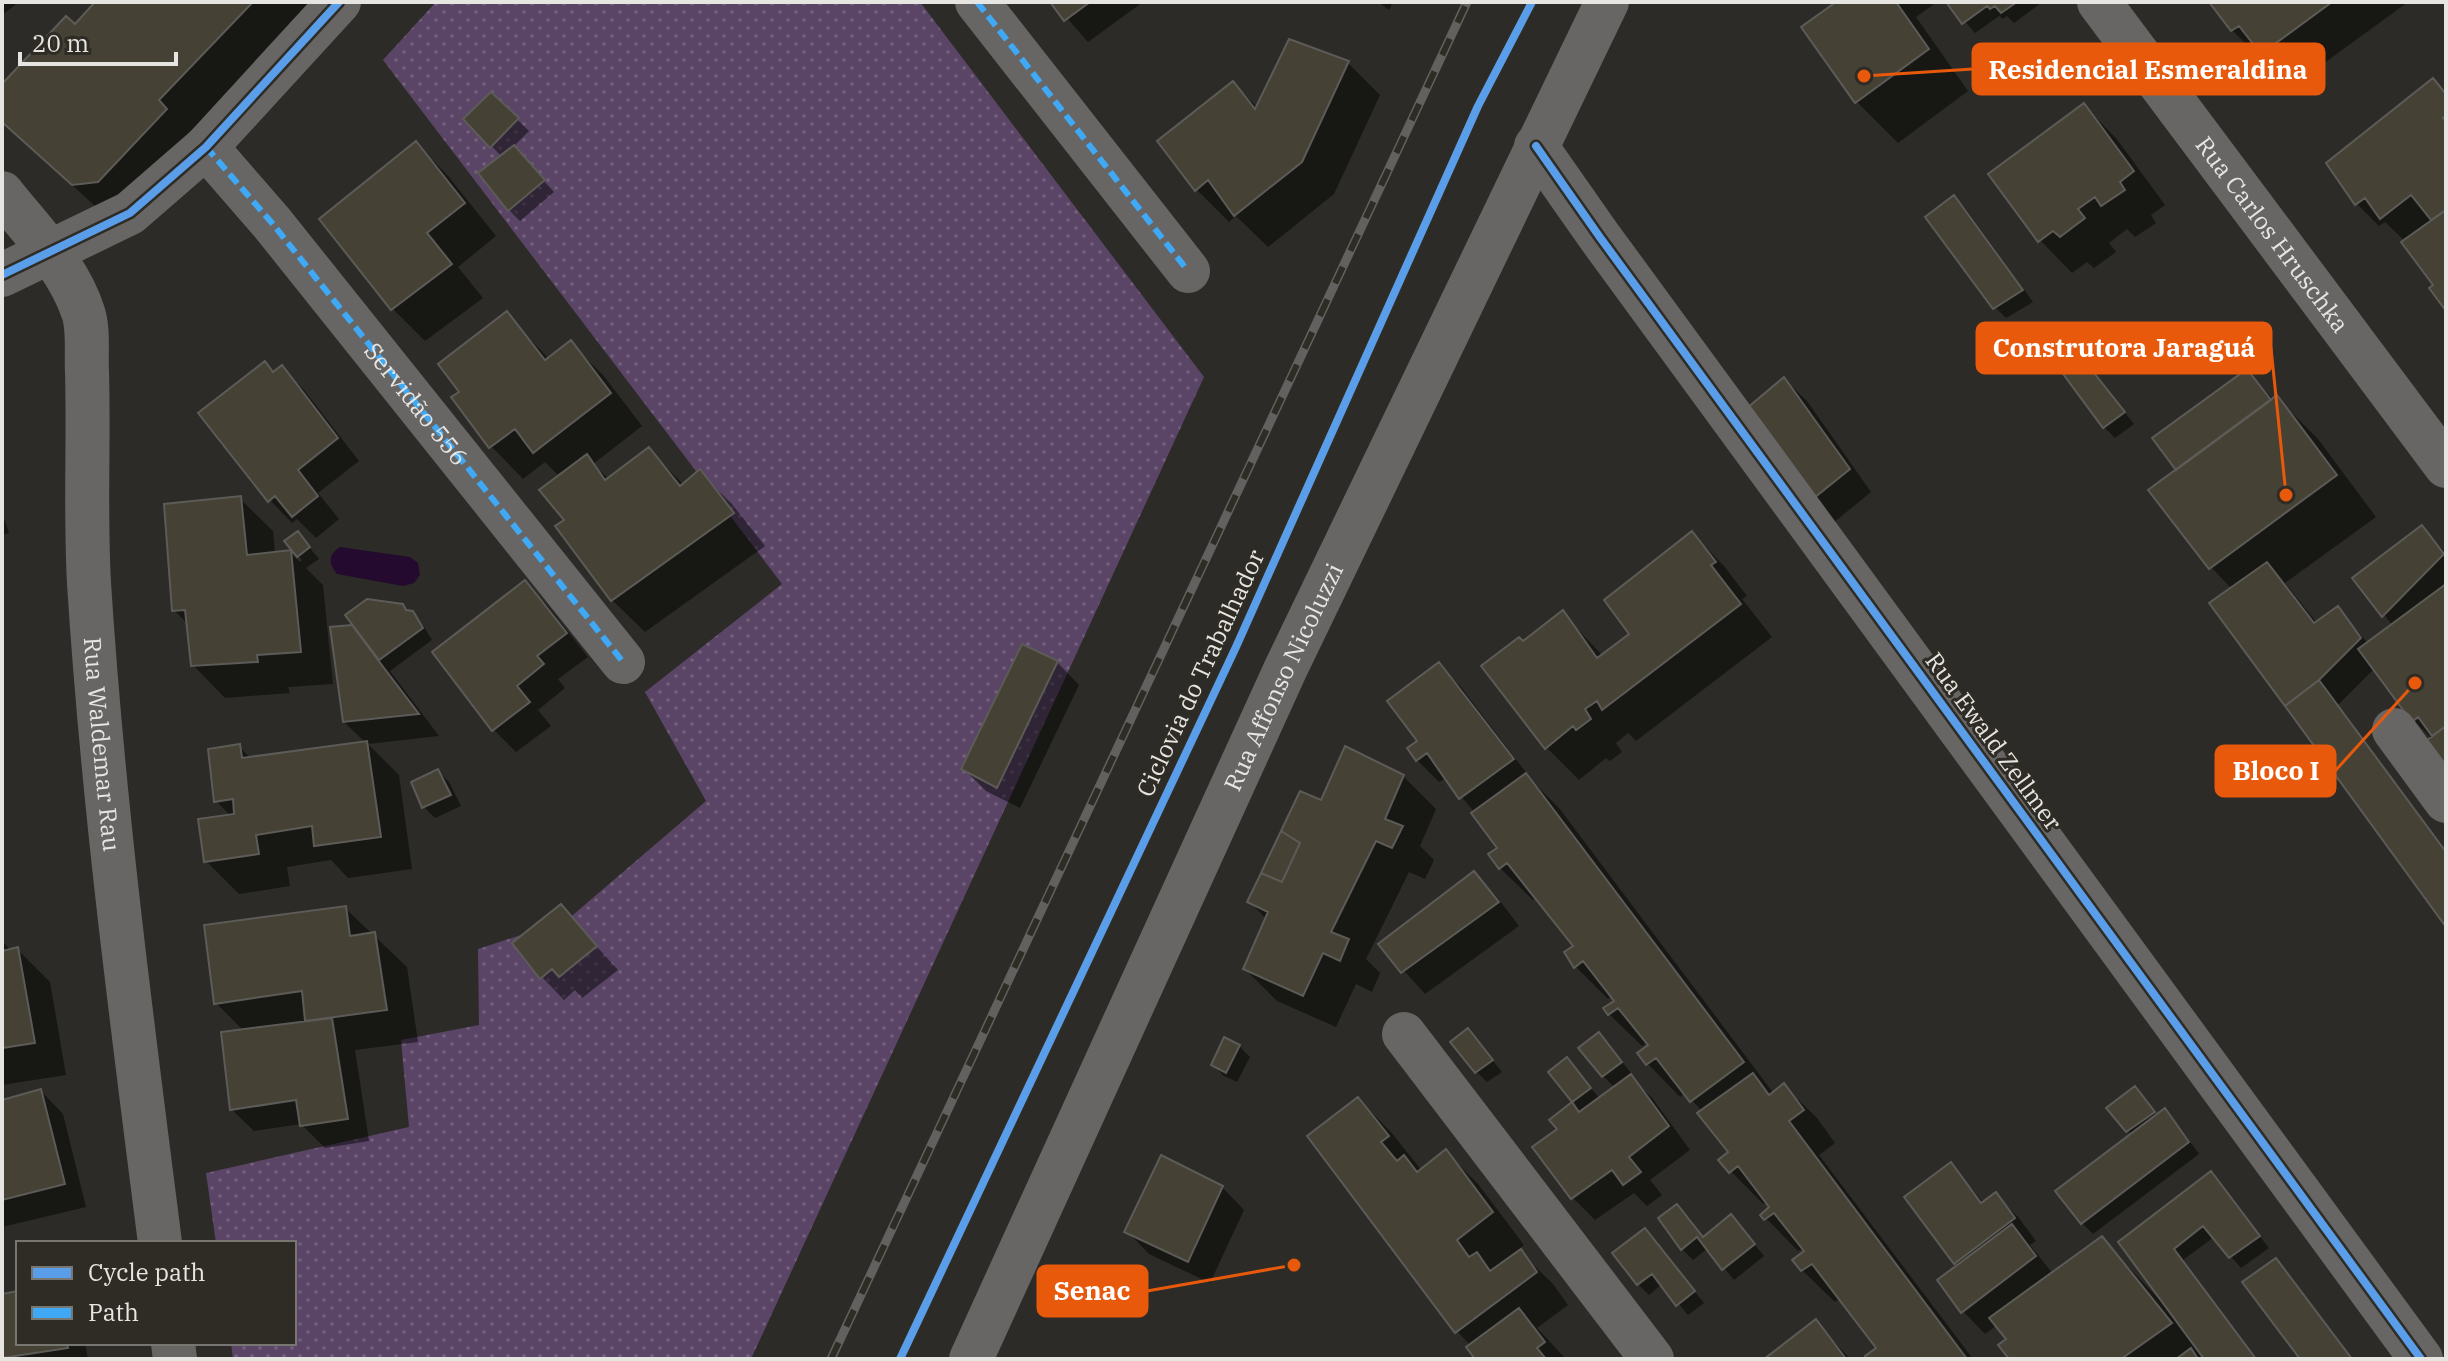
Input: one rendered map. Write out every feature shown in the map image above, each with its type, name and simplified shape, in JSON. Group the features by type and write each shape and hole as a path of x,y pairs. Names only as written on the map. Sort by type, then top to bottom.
{"street":[{"path":"2,275 130,213 206,147 339,2"},
{"path":"977,2 1188,271"},
{"name":"Rua Affonso Nicoluzzi","path":"971,1359 1285,670 1607,2"},
{"name":"Rua Carlos Hruschka","path":"2099,2 2446,466"},
{"name":"Rua Ewald Zellmer","path":"1536,146 2421,1359"},
{"name":"Servidão 556","path":"206,147 272,223 623,662"},
{"name":"Rua Waldemar Rau","path":"2,193 51,253 85,314 88,396 86,531 96,700 160,1241"},
{"path":"2394,730 2446,801"},
{"path":"1404,1034 1652,1359"}],"shaded area":[{"path":"436,2 920,2 1204,377 751,1359 233,1359 231,1345 296,1345 296,1241 216,1241 206,1173 409,1127 401,1040 479,1025 478,949 567,920 706,801 645,692 782,584 383,60"},
{"path":"340,547 410,557 418,563 420,575 414,583 403,586 337,574 331,559"}],"building":[{"path":"95,2 253,2 159,100 167,109 98,182 72,185 2,122 2,84 66,16 75,24"},
{"path":"1050,2 1090,2 1064,21"},
{"path":"1836,2 1896,2 1929,49 1855,103 1801,27"},
{"path":"1946,2 2017,2 2001,13 1995,6 1990,9 1987,6 1962,24"},
{"path":"2209,2 2332,2 2261,54 2239,26 2231,31"},
{"path":"1289,39 1349,61 1302,162 1234,216 1208,180 1195,191 1157,141 1233,81 1255,109"},
{"path":"2433,78 2446,94 2446,116 2443,118 2446,122 2446,210 2431,220 2411,195 2380,219 2365,198 2355,205 2326,163"},
{"path":"491,92 519,118 490,148 463,119"},
{"path":"2084,103 2134,171 2120,182 2125,190 2101,206 2095,197 2078,209 2085,218 2060,237 2053,231 2038,242 1988,174"},
{"path":"416,141 465,203 427,233 452,264 391,310 319,219"},
{"path":"514,145 545,180 508,211 478,173"},
{"path":"1954,195 2023,290 1993,309 1925,217"},
{"path":"2446,210 2446,311 2429,288 2433,285 2401,242"},
{"path":"507,311 545,360 571,340 611,393 533,453 515,429 489,448 451,397 459,392 438,364"},
{"path":"2075,349 2125,412 2103,428 2055,363"},
{"path":"265,361 273,372 282,365 338,438 298,470 318,496 292,517 275,496 268,502 198,413"},
{"path":"2247,369 2271,400 2176,470 2152,438"},
{"path":"1784,377 1850,469 1809,502 1746,409"},
{"path":"2277,395 2337,475 2209,569 2148,490"},
{"path":"649,447 680,486 700,469 734,513 611,601 555,526 564,520 539,490 587,454 605,480"},
{"path":"241,496 247,555 291,550 301,652 257,655 258,662 191,666 185,610 172,611 164,504"},
{"path":"2422,525 2444,554 2382,617 2352,578"},
{"path":"298,531 310,547 297,557 284,541"},
{"path":"1692,531 1716,562 1711,565 1741,604 1602,710 1597,701 1585,709 1591,719 1576,730 1573,726 1545,749 1481,666 1519,637 1523,641 1563,610 1597,658 1629,634 1604,600"},
{"path":"2267,562 2314,623 2338,606 2361,638 2319,680 2285,706 2209,603"},
{"path":"525,580 567,633 537,656 544,664 517,686 530,702 492,731 432,652"},
{"path":"2446,584 2446,726 2432,736 2418,717 2412,722 2358,649"},
{"path":"367,599 403,604 406,610 413,611 423,628 379,660 345,615"},
{"path":"352,625 419,714 343,722 330,627"},
{"path":"1022,644 1058,661 997,788 961,769"},
{"path":"1439,662 1514,759 1459,799 1427,753 1416,761 1407,748 1417,741 1387,701"},
{"path":"2319,680 2446,852 2446,927 2285,706"},
{"path":"2446,726 2446,769 2426,741"},
{"path":"367,741 381,837 314,846 312,826 256,835 259,854 204,862 198,819 234,814 233,799 214,802 208,749 240,744 242,758"},
{"path":"1345,746 1404,775 1385,819 1403,826 1392,848 1376,841 1331,932 1349,939 1340,961 1323,953 1303,996 1243,969 1268,912 1247,902 1261,873 1282,882 1300,843 1281,831 1300,791 1321,800"},
{"path":"438,769 451,795 422,808 411,782"},
{"path":"1526,773 1744,1062 1690,1102 1656,1058 1646,1065 1637,1053 1648,1045 1618,1008 1608,1015 1603,1008 1614,1001 1583,961 1574,968 1564,952 1573,946 1507,863 1499,869 1488,854 1497,848 1471,813"},
{"path":"1281,831 1300,843 1282,882 1261,873"},
{"path":"1474,871 1499,902 1401,973 1378,944"},
{"path":"561,904 597,946 559,977 552,969 540,979 512,943"},
{"path":"346,906 350,936 375,932 387,1010 305,1021 302,991 214,1004 204,925"},
{"path":"18,947 35,1043 2,1048 2,951"},
{"path":"332,1018 348,1119 300,1126 296,1100 230,1110 221,1032"},
{"path":"1468,1028 1493,1060 1475,1073 1450,1042"},
{"path":"1599,1032 1622,1062 1602,1077 1578,1048"},
{"path":"1224,1037 1240,1045 1226,1073 1211,1065"},
{"path":"1567,1057 1591,1088 1572,1102 1548,1072"},
{"path":"1753,1073 1769,1095 1784,1083 1804,1110 1789,1121 1967,1359 1867,1359 1865,1356 1876,1348 1812,1264 1801,1271 1792,1260 1804,1251 1774,1213 1764,1220 1760,1215 1769,1207 1738,1166 1729,1173 1718,1160 1728,1152 1697,1113"},
{"path":"1631,1074 1669,1126 1629,1157 1641,1172 1623,1185 1612,1170 1571,1199 1532,1147 1557,1129 1549,1120 1572,1102 1579,1112"},
{"path":"2135,1086 2155,1112 2126,1132 2106,1108"},
{"path":"41,1089 65,1184 2,1200 2,1100"},
{"path":"1358,1097 1389,1136 1381,1142 1397,1161 1404,1155 1417,1172 1446,1149 1493,1212 1457,1240 1469,1257 1477,1252 1490,1271 1521,1249 1537,1272 1455,1333 1307,1136"},
{"path":"2165,1108 2189,1142 2081,1224 2055,1191"},
{"path":"1161,1155 1223,1186 1188,1262 1124,1232"},
{"path":"1951,1162 1981,1203 1996,1192 2015,1218 1954,1264 1904,1197"},
{"path":"2211,1171 2260,1236 2229,1258 2203,1226 2174,1249 2256,1359 2204,1359 2118,1242"},
{"path":"1677,1204 1703,1237 1731,1214 1755,1244 1722,1270 1697,1237 1681,1250 1658,1218"},
{"path":"2012,1224 2036,1256 1961,1313 1937,1280"},
{"path":"1645,1228 1695,1291 1676,1306 1652,1274 1637,1285 1612,1253"},
{"path":"2102,1236 2172,1323 2121,1359 2009,1359 1998,1345 2006,1339 1989,1318"},
{"path":"2276,1258 2352,1359 2300,1359 2242,1282"},
{"path":"16,1291 16,1345 67,1345 68,1348 2,1358 2,1294"},
{"path":"1519,1308 1545,1342 1537,1348 1546,1359 1475,1359 1466,1347"},
{"path":"1816,1319 1846,1359 1764,1359"},
{"path":"2191,1348 2198,1359 2176,1359"}],"railway":[{"path":"831,1359 1467,2"}],"marked path":[{"path":"977,2 1188,271"},
{"path":"206,147 272,223 623,662"}],"cycle path":[{"path":"2,275 130,213 206,147 339,2"},
{"name":"Ciclovia do Trabalhador","path":"900,1359 1236,647 1478,106 1532,2"},
{"path":"1536,146 2421,1359"}],"place":[{"name":"Residencial Esmeraldina","path":"1864,76"},
{"name":"Construtora Jaraguá","path":"2286,495"},
{"name":"Bloco I","path":"2415,683"},
{"name":"Senac","path":"1294,1265"}]}
